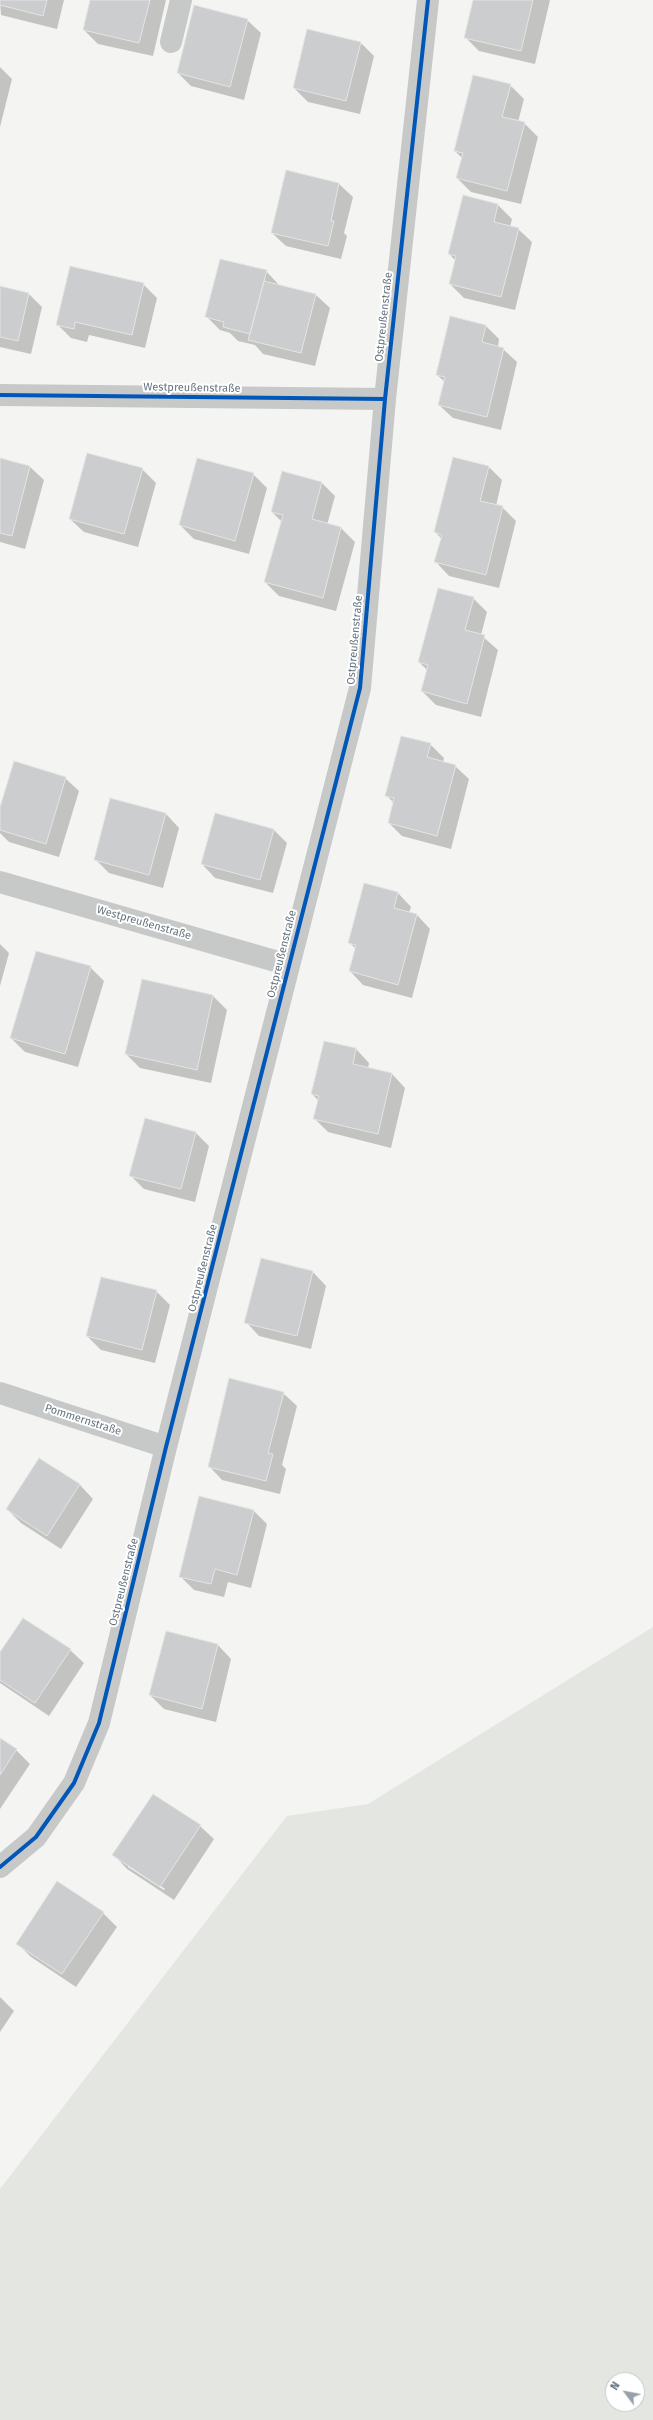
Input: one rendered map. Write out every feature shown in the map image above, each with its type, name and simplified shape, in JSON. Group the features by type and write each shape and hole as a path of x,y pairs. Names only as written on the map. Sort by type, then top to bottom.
{"street":[{"path":"171,42 181,0"},
{"name":"Ostpreußenstraße","path":"0,1867 36,1837 74,1783 99,1723 166,1446 360,688 384,400 428,0"},
{"name":"Westpreußenstraße","path":"0,395 384,400"},
{"name":"Westpreußenstraße","path":"0,882 289,965"},
{"name":"Pommernstraße","path":"0,1393 166,1446"}],"shaded area":[{"path":"653,1627 653,2420 0,2420 0,2189 287,1816 368,1804"}],"building":[{"path":"0,0 47,0 43,16 0,5"},
{"path":"90,0 150,0 139,43 83,30"},
{"path":"473,0 533,0 521,51 464,38"},
{"path":"194,5 248,19 230,87 177,73"},
{"path":"307,29 361,42 346,101 293,88"},
{"path":"473,75 511,84 502,117 525,122 507,191 456,178 463,153 454,151"},
{"path":"286,170 339,183 331,221 334,221 328,246 271,233"},
{"path":"463,195 498,204 494,222 519,228 501,297 449,284 456,256 448,254"},
{"path":"220,259 267,270 250,334 223,327 224,322 205,317"},
{"path":"70,266 144,283 132,335 75,322 74,329 56,325"},
{"path":"264,281 316,294 301,353 248,340"},
{"path":"0,286 29,293 18,341 0,337"},
{"path":"450,316 486,325 482,342 504,348 487,417 438,405 445,377 436,375"},
{"path":"87,453 143,468 124,534 69,519"},
{"path":"453,457 489,466 480,501 503,506 486,575 434,562 442,535 434,532"},
{"path":"0,458 30,466 12,536 0,533"},
{"path":"197,458 254,473 235,541 179,525"},
{"path":"282,471 322,482 312,519 341,527 323,598 264,582 283,515 271,512"},
{"path":"438,588 474,597 465,630 485,635 467,704 421,691 428,665 418,662"},
{"path":"401,736 431,743 427,757 456,765 437,836 388,823 394,798 385,796"},
{"path":"14,761 66,777 46,844 0,830 0,807"},
{"path":"110,798 166,813 149,875 94,860"},
{"path":"215,813 274,829 260,880 201,864"},
{"path":"364,883 398,892 394,908 417,914 398,985 349,971 356,945 348,943"},
{"path":"36,951 91,966 65,1054 10,1038"},
{"path":"142,979 213,995 197,1070 125,1054"},
{"path":"324,1041 356,1048 353,1064 392,1073 378,1134 313,1119 319,1096 311,1094"},
{"path":"145,1118 196,1132 181,1189 129,1176"},
{"path":"261,1258 313,1271 297,1336 244,1323"},
{"path":"101,1277 157,1290 142,1350 86,1336"},
{"path":"229,1378 284,1392 268,1453 273,1454 266,1481 208,1467"},
{"path":"39,1458 80,1484 47,1536 6,1509"},
{"path":"199,1496 254,1510 237,1575 215,1569 211,1584 179,1577"},
{"path":"23,1618 71,1649 35,1703 0,1680 0,1652"},
{"path":"166,1631 218,1644 202,1709 149,1695"},
{"path":"0,1738 17,1749 0,1775"},
{"path":"153,1794 201,1825 160,1887 112,1855"},
{"path":"57,1881 104,1912 62,1974 16,1944"}],"cycle path":[{"path":"0,1867 36,1837 74,1783 99,1723 166,1447 360,688 385,399 428,0"},
{"path":"0,395 385,399"}]}
